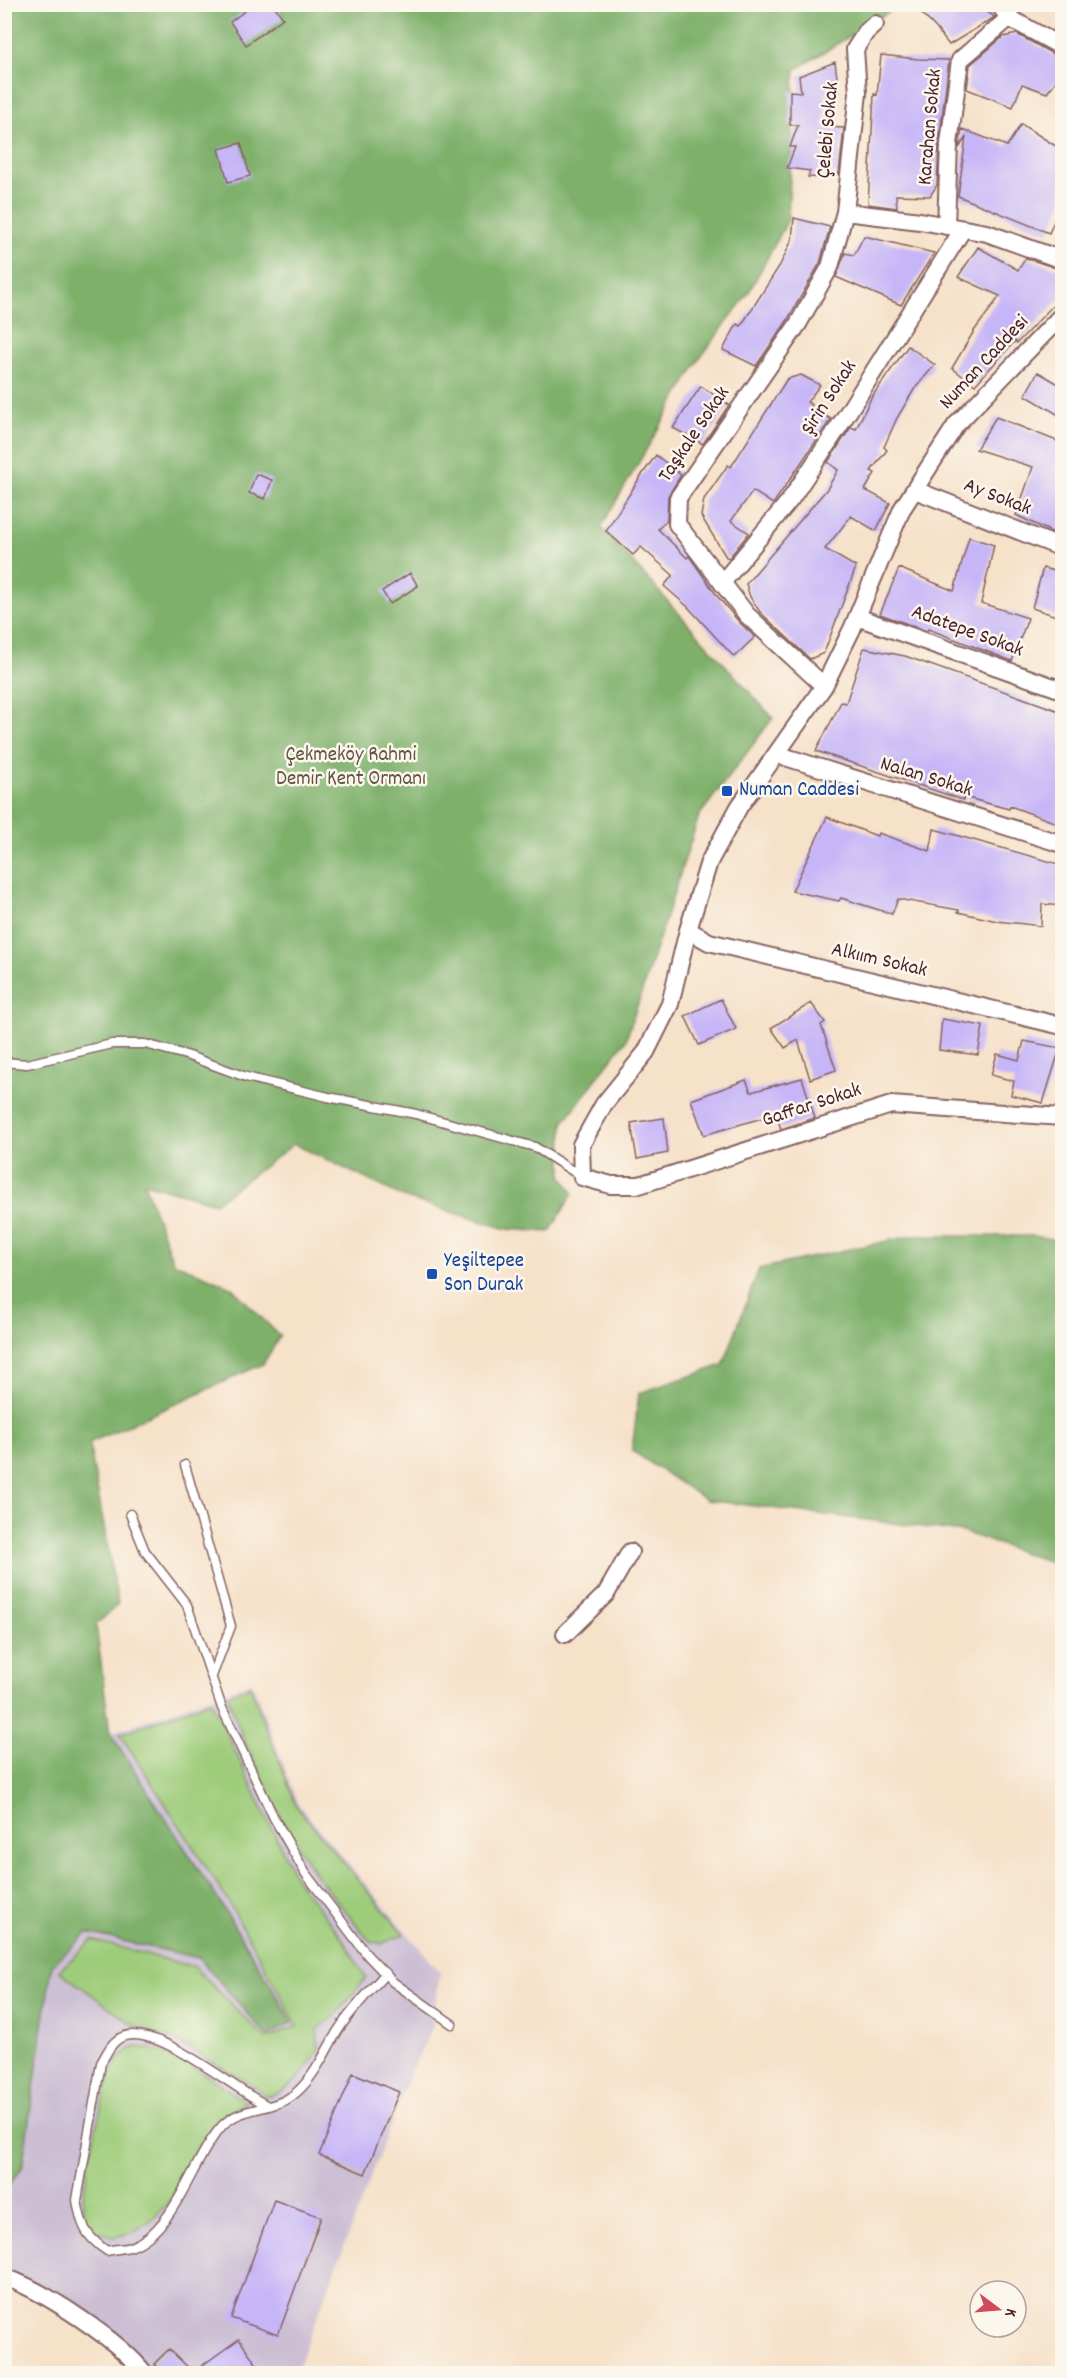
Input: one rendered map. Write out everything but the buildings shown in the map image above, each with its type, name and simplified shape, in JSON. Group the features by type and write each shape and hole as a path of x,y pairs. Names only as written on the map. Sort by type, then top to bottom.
{"street":[{"path":"1004,11 1062,47"},
{"name":"Karahan Sokak","path":"955,228 950,144 960,60 1004,11"},
{"name":"Çelebi Sokak","path":"845,212 858,93 855,49 866,32 875,24"},
{"path":"845,212 987,233 1062,260"},
{"name":"Taşkale Sokak","path":"824,686 747,615 676,524 678,498 798,324 830,267 845,212"},
{"name":"Şirin Sokak","path":"722,583 790,500 840,425 955,228"},
{"name":"Numan Caddesi","path":"582,1177 581,1145 604,1104 645,1052 670,1004 688,930 709,862 739,807 824,686 857,617 903,509 956,425 1062,315"},
{"name":"Ay Sokak","path":"915,490 1062,548"},
{"name":"Adatepe Sokak","path":"857,617 1062,690"},
{"name":"Nalan Sokak","path":"776,754 1062,844"},
{"name":"Alkıım Sokak","path":"688,930 709,942 1062,1026"},
{"name":"Gaffar Sokak","path":"582,1177 611,1185 639,1185 891,1105 1062,1116"},
{"path":"565,1634 606,1594 630,1552"},
{"path":"4,2277 19,2282 88,2324 136,2362 145,2373"}],"lane":[{"path":"4,1062 27,1064 112,1044 145,1044 186,1055 246,1077 328,1097 416,1114 535,1147 582,1177"},
{"path":"185,1465 231,1626 212,1676"},
{"path":"129,1514 145,1551 187,1605 222,1708 269,1808 306,1874 368,1956 393,1982 452,2024"},
{"path":"268,2106 191,2056 166,2044 141,2035 125,2036 112,2044 101,2063 77,2200 81,2222 93,2241 107,2251 130,2247 154,2233 223,2124 236,2115 268,2106 292,2097 309,2079 340,2027 386,1973"}],"shaded area":[{"path":"252,1682 299,1805 440,1972 432,2028 411,2071 296,2373 154,2373 149,2367 17,2274 5,2269 4,2190 22,2168 52,1965 87,1933 199,1958 267,2035 219,1901 110,1733"}],"green space":[{"name":"Çekmeköy Rahmi Demir Kent Ormanı","path":"5,5 900,5 795,70 788,220 749,292 698,361 601,527 773,718 699,816 626,1040 563,1123 562,1175 573,1193 550,1232 506,1229 406,1198 294,1144 215,1203 144,1183 173,1262 231,1287 280,1336 263,1364 89,1443 118,1604 96,1625 110,1733 219,1901 293,2022 267,2036 199,1958 87,1933 52,1965 22,2168 5,2190"},
{"path":"910,1236 1035,1236 1062,1241 1062,1566 963,1532 706,1500 632,1451 639,1393 723,1365 759,1269"},
{"path":"250,1686 297,1807 404,1934 381,1944 369,1940 316,1875 288,1831 243,1738 227,1695"},
{"path":"211,1701 296,1879 342,1938 366,1978 335,2016 317,2030 319,2050 303,2073 282,2091 265,2096 254,2086 173,2039 137,2027 59,1971 92,1940 194,1967 266,2039 298,2026 228,1901 120,1734"},
{"path":"135,2047 165,2053 179,2059 246,2102 214,2123 189,2162 171,2199 154,2218 133,2232 115,2237 92,2230 85,2220 83,2201 94,2138 110,2076 121,2057"}],"place":[{"name":"Numan Caddesi","path":"727,791"},
{"name":"Yeşiltepee Son Durak","path":"432,1274"}]}
